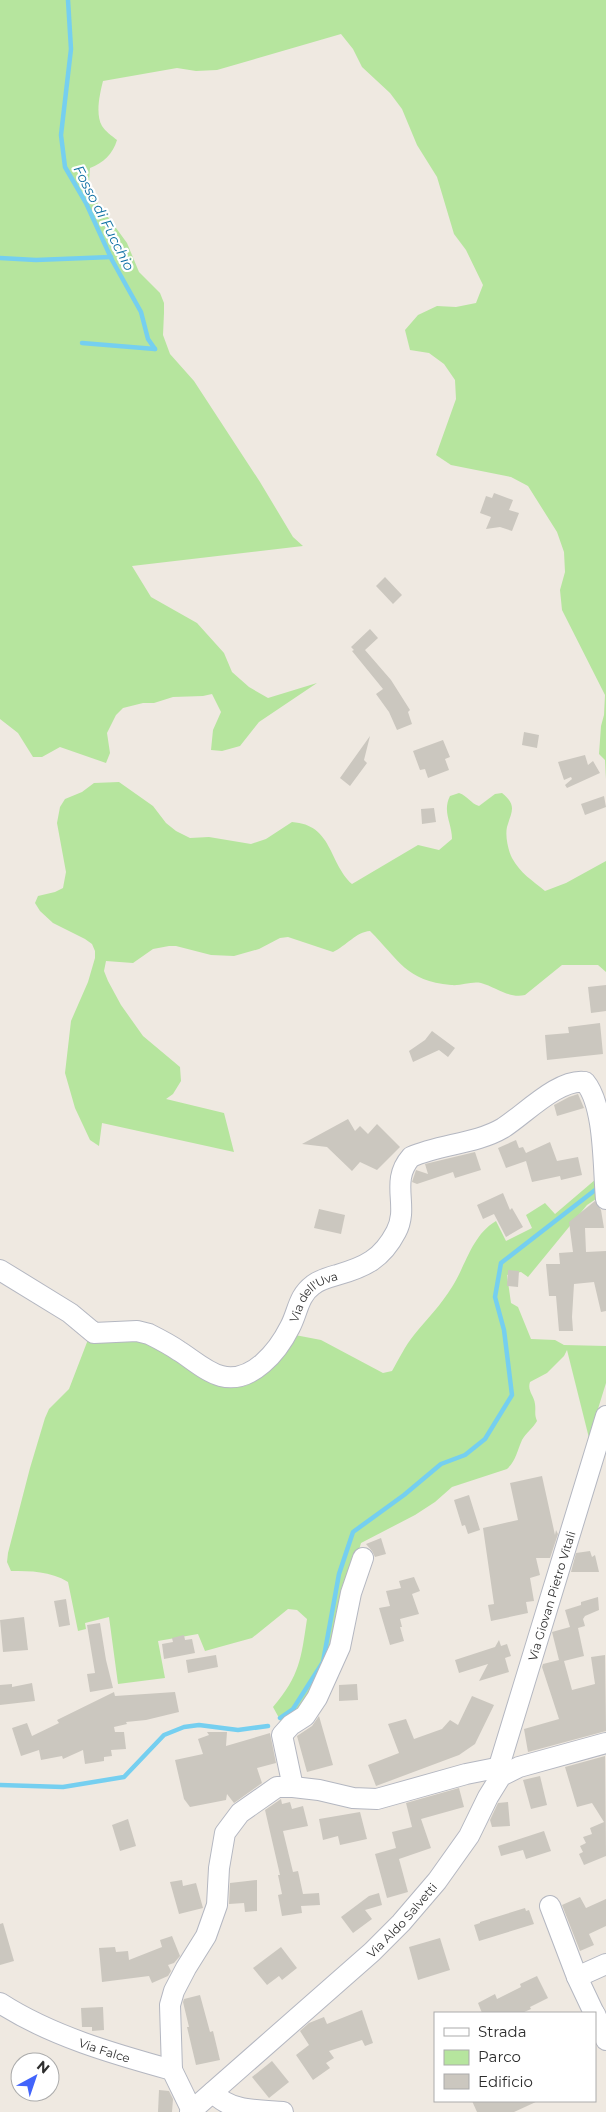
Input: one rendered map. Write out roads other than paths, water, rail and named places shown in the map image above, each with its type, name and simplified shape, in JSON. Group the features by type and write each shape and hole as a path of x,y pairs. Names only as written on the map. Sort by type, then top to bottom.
{"street":[{"name":"Via dell'Uva","path":"0,1270 70,1313 94,1332 136,1331 149,1334 221,1376 240,1376 262,1364 278,1348 290,1328 300,1298 313,1284 369,1264 386,1249 400,1224 402,1216 400,1176 406,1162 412,1157 501,1129 561,1088 576,1080 585,1082 590,1088 600,1116 606,1198"},
{"name":"Via Giovan Pietro Vitali","path":"501,1772 510,1729 606,1416"},
{"path":"294,1787 282,1735 305,1716 325,1681 340,1648 351,1593 363,1558"},
{"path":"191,2111 172,2070 170,2005 174,1991 186,1968 206,1936 217,1904 219,1868 225,1833 240,1813 277,1787 294,1787 353,1798 377,1799 466,1774 501,1772 606,1743"},
{"name":"Via Aldo Salvetti","path":"191,2111 214,2100 401,1923 437,1881 469,1836 501,1772"},
{"path":"550,1906 594,2012"},
{"path":"578,1977 606,1964"},
{"name":"Via Falce","path":"0,2003 16,2013 98,2048 172,2070"},
{"path":"596,2016 606,2040"},
{"path":"214,2100 218,2098 234,2107 283,2112"}],"waterway":[{"name":"Fosso di Fucchio","path":"68,0 71,49 61,135 65,167 86,203 112,260 141,312 148,339 155,349"},
{"path":"0,258 36,260 111,257"},
{"path":"82,343 155,349"},
{"path":"280,1718 293,1709 323,1662 339,1574 353,1532 404,1495 441,1464 465,1455 485,1439 512,1395 504,1330 495,1297 501,1263 599,1187"},
{"path":"0,1785 63,1787 124,1777 164,1735 184,1727 199,1725 238,1730 268,1726"}]}
